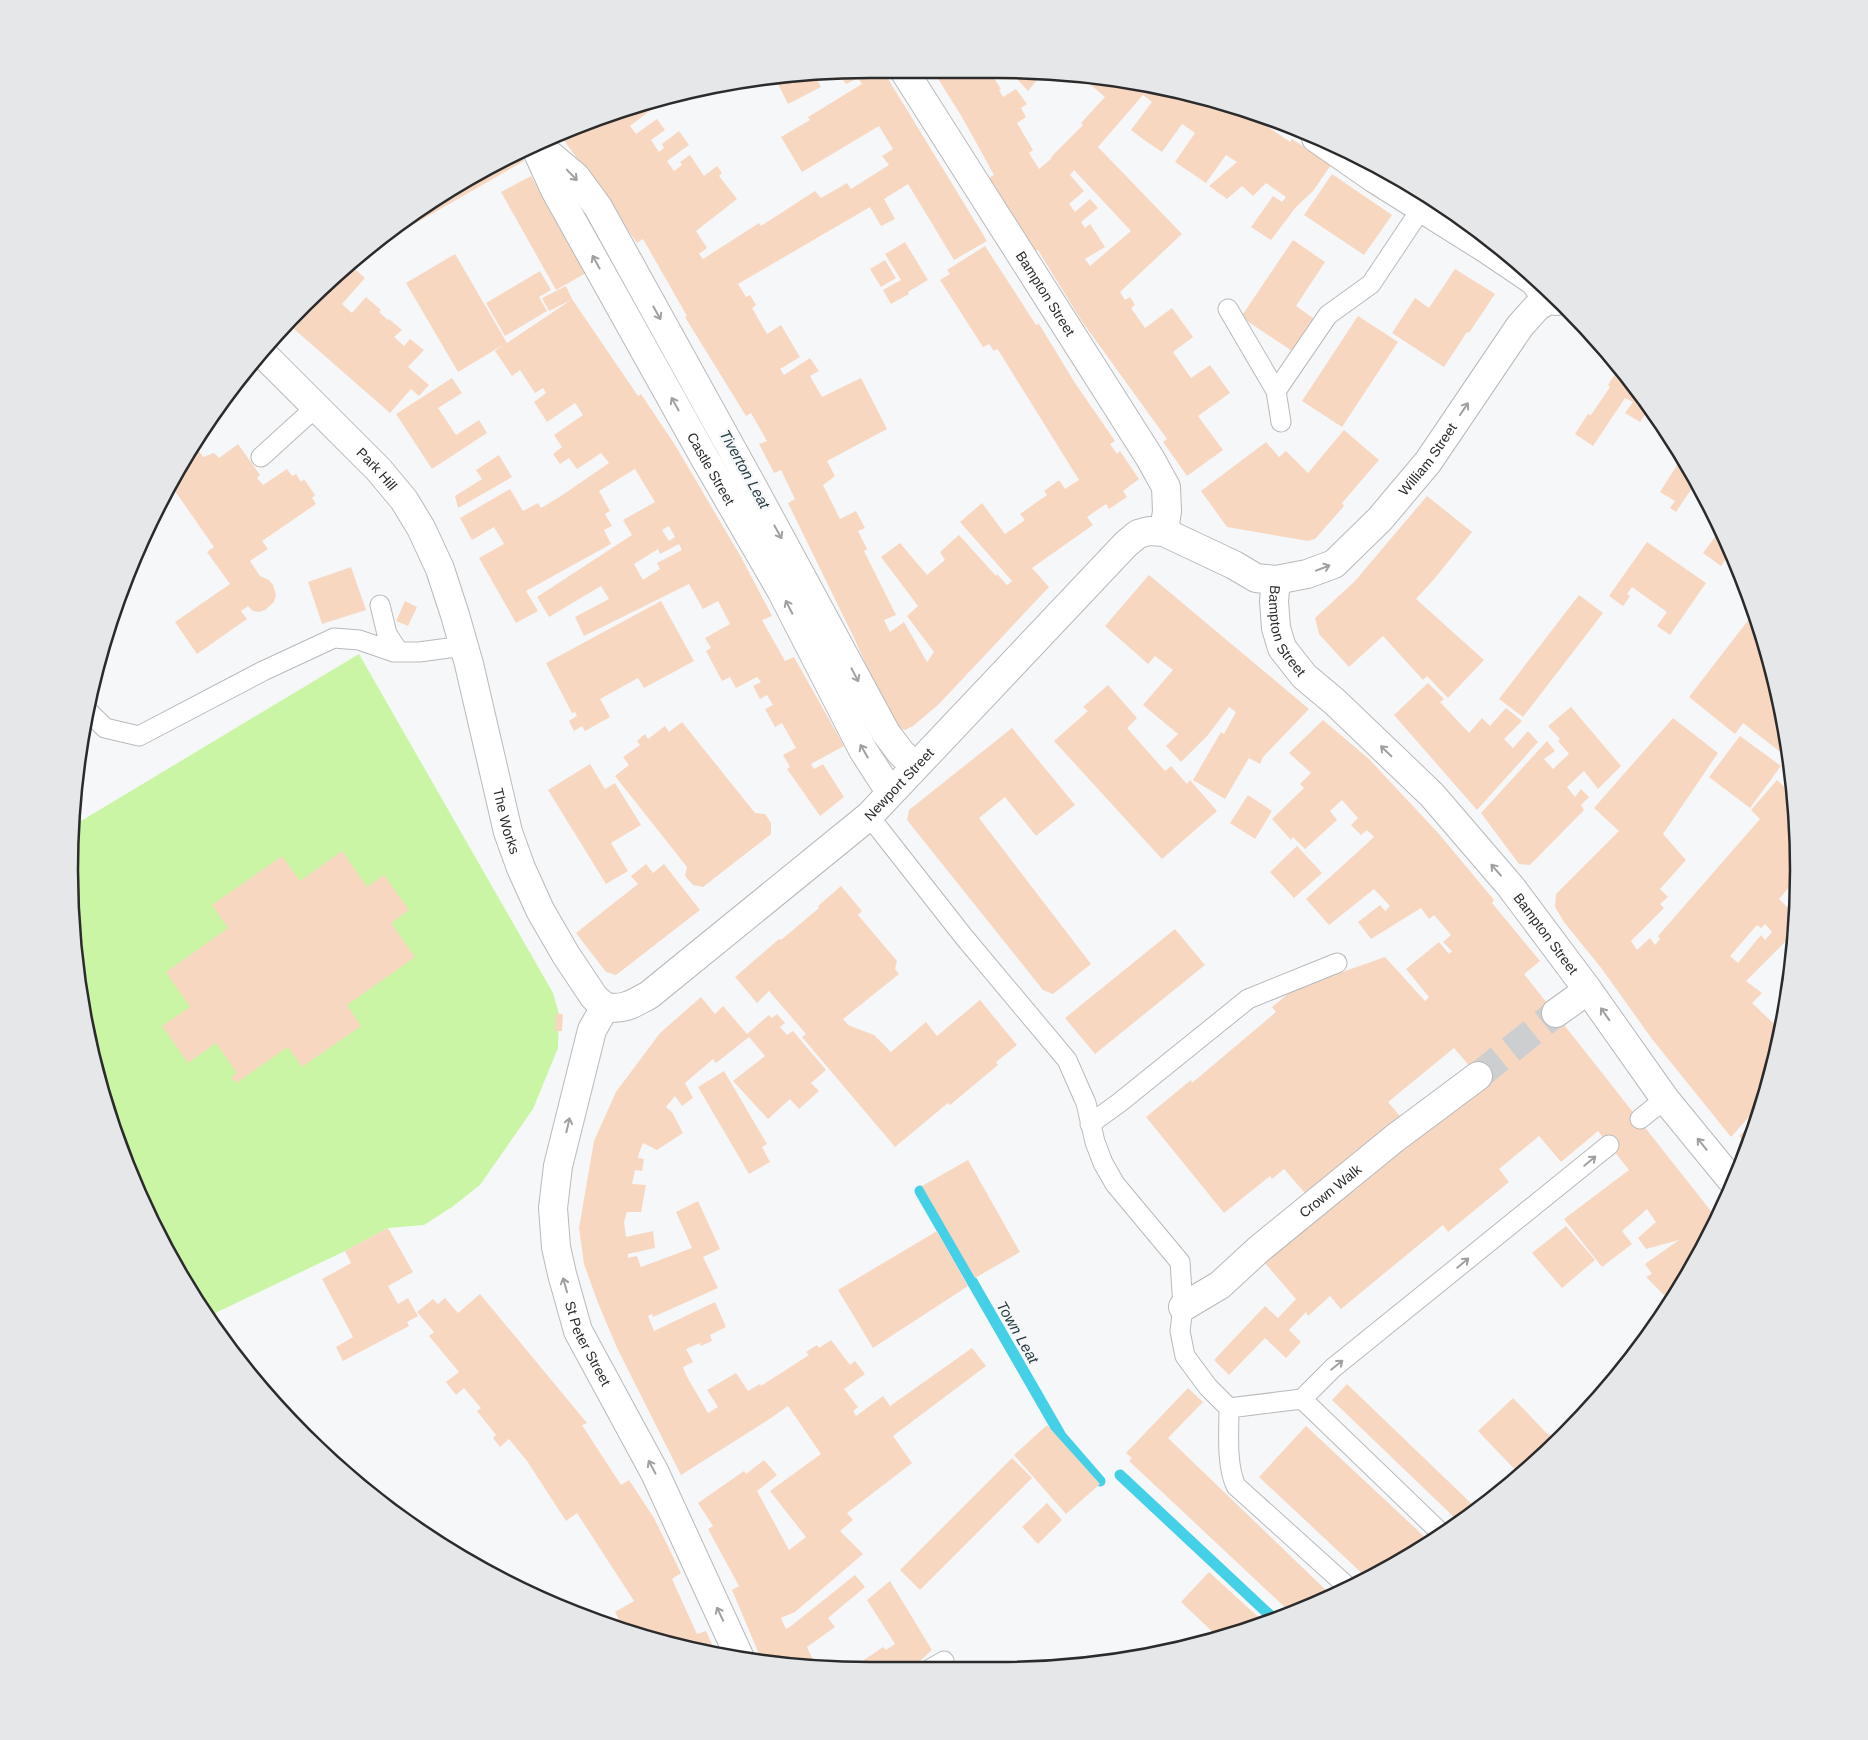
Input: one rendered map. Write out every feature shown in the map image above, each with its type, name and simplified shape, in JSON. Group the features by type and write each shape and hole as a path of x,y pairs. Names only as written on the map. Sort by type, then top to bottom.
{"street":[{"name":"Bampton Street","path":"909,78 1154,466 1166,488 1164,532 1234,565 1256,578 1276,580 1274,601 1276,628 1282,648 1304,676 1335,702 1432,795 1511,887 1588,990 1664,1099 1728,1177"},
{"name":"Castle Street","path":"541,149 576,177 598,207 886,733 901,753 915,766"},
{"name":"Castle Street","path":"538,151 555,190 704,457 782,592 863,750 890,792"},
{"path":"1343,156 1421,209 1508,263"},
{"name":"William Street","path":"1276,580 1307,574 1334,564 1380,518 1428,462 1520,326 1537,307 1549,302"},
{"name":"Park Hill","path":"266,357 379,470 404,500 421,528 440,569 455,614"},
{"name":"Newport Street","path":"605,1007 617,1009 627,1007 649,994 869,816 1126,544 1138,534 1149,530 1164,532"},
{"name":"The Works","path":"455,614 508,832 521,868 540,910 566,955 594,997 605,1007"},
{"path":"1556,1013 1588,990"},
{"name":"St Peter Street","path":"605,1007 592,1030 558,1166 554,1208 556,1247 578,1332 655,1472 737,1651"},
{"name":"Crown Walk","path":"1183,1307 1220,1285 1259,1249 1395,1138 1478,1076"}],"lane":[{"path":"1276,391 1328,315 1371,284 1421,209"},
{"path":"1228,309 1276,391 1282,422"},
{"path":"261,457 316,407"},
{"path":"380,605 387,634 399,652"},
{"path":"93,716 105,728 139,736 263,671 334,638 359,640 394,652 419,652 464,646"},
{"path":"869,816 964,937 1068,1060 1086,1103 1090,1124 1103,1163 1115,1184 1180,1262 1183,1307 1180,1331 1185,1356 1208,1387 1229,1408 1230,1467 1236,1486 1344,1583"},
{"path":"1090,1124 1119,1103 1248,999 1337,963"},
{"path":"1640,1119 1664,1099"},
{"path":"1229,1408 1302,1399 1333,1368 1609,1145"},
{"path":"1302,1399 1438,1529"}],"green space":[{"path":"359,654 553,993 559,1014 558,1048 533,1109 480,1185 452,1207 424,1225 388,1228 345,1251 214,1314 159,1221 120,1125 105,1075 93,1025 84,973 79,922 79,822"}],"building":[{"path":"858,78 846,84 842,79"},
{"path":"858,78 887,78 987,241 954,260 908,184 884,199 895,219 881,226 870,207 738,284 746,297 750,295 756,305 752,308 767,334 781,325 800,357 780,369 784,375 810,358 819,371 810,376 822,397 861,378 887,429 827,461 835,476 823,485 840,519 856,511 865,528 858,531 867,549 864,551 896,615 884,620 890,632 904,622 927,662 934,652 907,616 918,606 881,557 900,543 927,575 945,560 940,552 959,535 996,576 997,574 1007,585 1012,581 960,522 982,503 1005,534 1025,520 1020,514 1047,495 1044,491 1059,480 1065,489 1079,480 1000,353 997,349 994,351 989,344 983,347 940,280 950,274 947,270 985,246 1036,325 1039,324 1075,383 1115,441 1110,444 1117,454 1120,451 1139,479 1123,491 1127,497 1109,509 1106,504 1087,517 1093,525 1032,568 1049,587 939,704 913,726 905,730 893,725 855,640 788,503 795,499 781,470 774,473 759,444 767,441 751,413 746,416 685,317 687,316 643,239 637,243 564,139 615,120 652,109 630,126 636,134 657,119 665,130 651,140 659,152 664,148 662,144 679,131 689,145 667,161 674,171 682,165 680,162 690,155 704,176 717,166 722,173 719,176 737,199 696,231 707,248 699,254 703,259 759,223 761,226 815,191 821,198 847,183 851,189 889,165 882,156 893,149 879,126 802,172 781,137 810,120 808,117 862,84"},
{"path":"938,78 994,78 1001,89 999,90 1003,97 1016,89 1027,104 1021,108 1026,117 1017,123 1033,150 1029,153 1039,169 1083,125 1081,123 1105,97 1088,83 1153,93 1253,120 1264,124 1290,142 1292,139 1331,165 1313,191 1296,207 1271,240 1251,227 1273,196 1282,202 1286,197 1266,183 1253,196 1242,186 1227,199 1209,186 1237,162 1226,155 1206,183 1175,162 1195,133 1182,124 1162,152 1147,142 1131,130 1152,102 1143,95 1098,147 1182,234 1120,292 1125,300 1130,297 1135,305 1131,308 1145,328 1172,308 1193,337 1173,352 1191,378 1210,365 1230,393 1198,416 1223,450 1187,476 1163,442 1167,439 1081,320 1038,250 1035,251 989,178 994,175","holes":["1074,170 1131,231 1090,266 1085,259 1105,247 1090,224 1085,228 1081,222 1098,208 1090,199 1075,212 1069,204 1084,191 1070,175"]},
{"path":"1016,78 1038,79 1028,91"},
{"path":"817,79 821,87 788,104 777,83"},
{"path":"522,158 524,161 401,231 474,184 519,159"},
{"path":"1332,174 1392,215 1364,255 1304,215"},
{"path":"531,176 586,273 556,290 501,192"},
{"path":"1293,240 1325,262 1296,306 1313,318 1292,351 1241,317"},
{"path":"905,242 928,280 891,304 883,290 901,280 885,254"},
{"path":"455,254 507,343 571,300 549,311 542,298 566,286 572,299 638,396 641,394 675,445 741,557 772,616 762,620 785,661 794,657 844,746 811,764 814,769 823,764 844,797 820,816 787,769 790,767 783,755 796,748 782,723 775,727 765,709 773,705 767,695 760,699 753,686 761,682 757,677 736,688 730,677 722,681 706,651 711,648 705,638 730,624 718,601 703,609 689,584 584,636 575,617 609,599 601,586 549,617 537,597 632,535 623,520 655,502 635,469 599,491 610,511 605,514 612,526 604,530 611,544 526,591 538,611 516,623 479,558 504,544 494,527 472,540 460,518 510,489 523,511 538,503 541,508 609,463 601,453 577,469 569,458 560,464 553,454 562,447 554,435 583,415 575,403 547,422 534,402 546,393 543,388 535,393 520,370 512,376 495,351 503,345 458,372 406,283","holes":["669,526 675,537 669,541 662,530","679,544 682,550 657,563 660,569 643,580 634,564 658,549 660,554"]},
{"path":"885,260 896,278 881,287 870,269"},
{"path":"354,268 365,278 342,304 352,313 366,297 381,310 379,312 402,330 394,337 404,346 410,339 424,350 408,367 429,385 419,396 411,389 390,413 294,329 315,305"},
{"path":"1455,269 1495,294 1444,367 1392,333 1415,298 1429,308"},
{"path":"540,271 551,290 539,297 547,311 505,336 486,303"},
{"path":"1358,316 1398,342 1342,427 1302,401"},
{"path":"1615,374 1645,414 1640,422 1625,413 1633,402 1625,398 1593,446 1575,434 1588,414 1591,415 1610,387 1608,385"},
{"path":"452,378 462,393 438,408 456,435 479,420 487,433 432,469 396,414"},
{"path":"1344,430 1379,460 1342,503 1344,506 1315,539 1308,541 1227,527 1201,491 1266,442 1279,457 1286,451 1308,473"},
{"path":"238,444 260,475 257,478 263,485 287,469 292,476 296,474 301,482 304,479 315,495 312,498 316,504 262,541 268,549 250,561 260,576 269,580 273,585 276,595 274,602 265,610 259,612 253,611 248,606 241,611 247,619 197,654 175,622 230,584 207,552 214,547 175,491 198,451 203,457 214,453 219,458"},
{"path":"499,455 512,477 458,508 455,496 482,479 476,470"},
{"path":"1678,464 1692,488 1676,512 1670,508 1675,501 1660,492"},
{"path":"1427,496 1472,532 1416,599 1484,660 1448,698 1427,676 1423,680 1383,636 1349,667 1319,634 1315,618 1355,581"},
{"path":"1716,535 1726,558 1721,566 1703,553"},
{"path":"1647,542 1706,583 1670,635 1657,626 1667,612 1632,587 1627,594 1630,596 1623,606 1609,596"},
{"path":"351,567 366,610 322,624 308,582"},
{"path":"1149,575 1309,709 1263,757 1260,764 1249,758 1225,799 1193,780 1221,732 1224,734 1236,712 1229,707 1208,735 1181,762 1166,746 1178,734 1143,705 1173,670 1155,656 1148,664 1105,626"},
{"path":"1579,595 1603,613 1523,717 1499,699"},
{"path":"405,601 417,607 408,626 396,621"},
{"path":"661,601 694,661 644,688 638,678 600,699 610,717 585,731 582,726 574,731 569,721 577,716 575,712 572,713 546,663"},
{"path":"1749,619 1763,665 1782,753 1743,723 1735,734 1689,697"},
{"path":"1428,683 1444,699 1440,702 1469,733 1482,718 1490,726 1506,708 1522,721 1504,739 1513,748 1528,731 1538,742 1477,810 1394,715"},
{"path":"1108,685 1137,718 1127,728 1165,771 1171,766 1187,784 1190,780 1217,811 1162,859 1054,741 1088,711 1083,707"},
{"path":"1571,707 1621,766 1598,789 1584,771 1567,787 1575,797 1581,789 1589,797 1581,805 1584,810 1530,865 1519,864 1481,813 1547,741 1555,751 1544,759 1553,769 1569,754 1558,741 1560,739 1548,726"},
{"path":"1673,718 1718,753 1663,834 1686,860 1660,889 1668,897 1660,904 1664,908 1631,941 1637,950 1650,938 1655,945 1660,939 1658,936 1760,819 1751,810 1777,780 1786,789 1789,818 1790,886 1779,899 1789,909 1787,940 1746,981 1762,993 1752,1003 1775,1024 1751,1114 1731,1137 1652,1039 1602,969 1564,922 1555,907 1556,894 1619,831 1594,808","holes":["1765,924 1772,932 1765,940 1761,935 1738,963 1730,956 1757,925 1761,928"]},
{"path":"1323,720 1369,759 1439,834 1494,900 1492,903 1540,961 1524,974 1712,1213 1665,1296 1646,1277 1652,1274 1645,1264 1679,1240 1646,1249 1638,1238 1656,1222 1647,1209 1622,1231 1632,1244 1602,1267 1564,1219 1629,1170 1598,1131 1561,1162 1539,1136 1499,1169 1509,1182 1448,1232 1443,1225 1341,1309 1330,1296 1308,1316 1306,1312 1289,1330 1301,1342 1286,1358 1265,1338 1229,1375 1214,1360 1265,1306 1278,1318 1296,1299 1264,1262 1348,1183 1354,1191 1391,1160 1388,1157 1478,1076 1454,1048 1388,1102 1405,1122 1310,1199 1284,1169 1272,1179 1270,1176 1224,1213 1146,1117 1191,1080 1192,1083 1276,1012 1272,1007 1294,989 1385,957 1425,1001 1429,997 1406,969 1439,942 1449,954 1452,951 1443,942 1451,935 1434,915 1429,919 1421,908 1371,939 1358,922 1380,905 1385,911 1390,906 1374,889 1329,925 1306,899 1374,837 1367,830 1361,835 1351,825 1358,818 1342,800 1330,811 1337,820 1305,849 1293,837 1291,840 1272,819 1304,788 1300,784 1311,773 1289,753"},
{"path":"682,722 755,813 765,814 771,823 771,834 703,887 693,885 685,876 687,867 615,776 629,765 623,757 640,745 637,741 645,734 648,739 665,726 669,732"},
{"path":"1012,728 1075,805 1036,836 1005,797 979,818 1091,964 1053,994 1043,990 907,820 909,810"},
{"path":"1740,736 1781,766 1750,808 1709,777"},
{"path":"590,764 605,789 615,783 641,825 611,843 628,871 606,884 548,790"},
{"path":"1248,795 1272,811 1255,839 1230,823"},
{"path":"1297,846 1322,873 1294,898 1270,872"},
{"path":"342,851 367,887 384,875 409,910 391,923 415,957 347,1005 361,1026 302,1067 288,1047 236,1083 231,1077 237,1073 216,1043 188,1063 162,1026 190,1007 166,972 228,928 212,905 282,856 300,881"},
{"path":"646,864 653,873 664,864 700,910 616,975 606,972 576,933 638,884 631,876"},
{"path":"841,886 862,911 858,915 897,961 895,969 899,974 843,1019 848,1025 874,1035 891,1052 926,1022 937,1036 980,1000 1017,1045 996,1062 998,1065 895,1147 802,1037 806,1034 769,991 757,1003 735,977 819,908 818,906"},
{"path":"1175,929 1205,965 1095,1054 1065,1018"},
{"path":"701,997 715,1014 723,1006 747,1034 769,1015 772,1018 777,1014 785,1023 780,1027 787,1035 793,1031 826,1070 811,1083 819,1091 799,1109 790,1099 768,1119 733,1081 765,1056 749,1037 716,1063 713,1059 685,1083 693,1098 682,1106 675,1096 666,1107 672,1112 683,1133 657,1150 643,1143 639,1153 638,1158 644,1159 642,1171 635,1170 632,1184 646,1185 641,1212 627,1212 624,1222 626,1237 653,1231 655,1248 628,1254 628,1258 637,1256 641,1267 692,1248 676,1212 698,1201 720,1249 703,1257 718,1288 653,1317 652,1314 648,1316 654,1331 715,1302 726,1327 710,1335 712,1341 701,1346 700,1343 686,1349 693,1362 683,1367 708,1413 718,1407 707,1390 736,1373 748,1391 760,1384 761,1386 809,1355 806,1352 817,1345 819,1348 831,1340 850,1365 855,1361 865,1374 844,1389 858,1407 853,1411 856,1416 883,1396 890,1406 972,1348 986,1366 893,1436 912,1463 847,1513 853,1520 840,1531 863,1554 795,1612 781,1618 786,1629 855,1575 865,1587 828,1618 835,1627 807,1647 813,1661 759,1655 732,1590 739,1586 708,1529 713,1526 698,1503 744,1471 746,1474 764,1460 777,1475 757,1491 789,1550 806,1537 770,1491 821,1454 788,1406 681,1475 617,1348 584,1264 579,1228 594,1141 616,1092 660,1033"},
{"path":"556,1014 563,1014 562,1031 555,1031"},
{"path":"724,1071 767,1144 762,1147 770,1162 749,1174 698,1087"},
{"path":"1747,1128 1742,1140 1739,1136"},
{"path":"968,1160 1020,1252 975,1278 922,1186"},
{"path":"1566,1226 1595,1260 1562,1288 1532,1253"},
{"path":"388,1228 413,1272 388,1286 398,1304 408,1298 418,1316 407,1322 409,1326 343,1361 336,1347 353,1337 322,1279 351,1263 345,1251"},
{"path":"937,1231 968,1286 873,1348 838,1290"},
{"path":"480,1294 587,1423 582,1425 621,1485 629,1480 654,1518 681,1573 672,1579 697,1634 706,1631 713,1646 620,1621 615,1612 634,1601 577,1513 566,1521 527,1461 509,1439 500,1447 493,1438 496,1435 477,1411 481,1408 464,1388 456,1395 446,1382 459,1372 429,1336 434,1332 417,1312 433,1299 438,1304 445,1298 458,1313"},
{"path":"1347,1384 1472,1504 1454,1517 1332,1400"},
{"path":"1188,1388 1203,1402 1168,1438 1327,1591 1285,1608 1129,1461 1132,1458 1126,1453"},
{"path":"1513,1398 1551,1437 1516,1470 1478,1431"},
{"path":"1047,1425 1100,1484 1066,1514 1014,1455"},
{"path":"1306,1426 1425,1537 1362,1574 1259,1477"},
{"path":"1012,1458 1032,1478 920,1590 900,1570"},
{"path":"1047,1503 1062,1520 1038,1544 1022,1527"},
{"path":"1209,1572 1259,1618 1213,1632 1181,1602"},
{"path":"890,1581 932,1650 919,1662 861,1662 883,1647 886,1650 895,1644 867,1600"}],"waterway":[{"name":"Tiverton Leat","path":"582,208 699,418"},
{"name":"Town Leat","path":"920,1191 1061,1436 1100,1481"},
{"name":"Town Leat","path":"1120,1475 1269,1614"}],"tunnel":[{"path":"1478,1076 1556,1013"}]}
